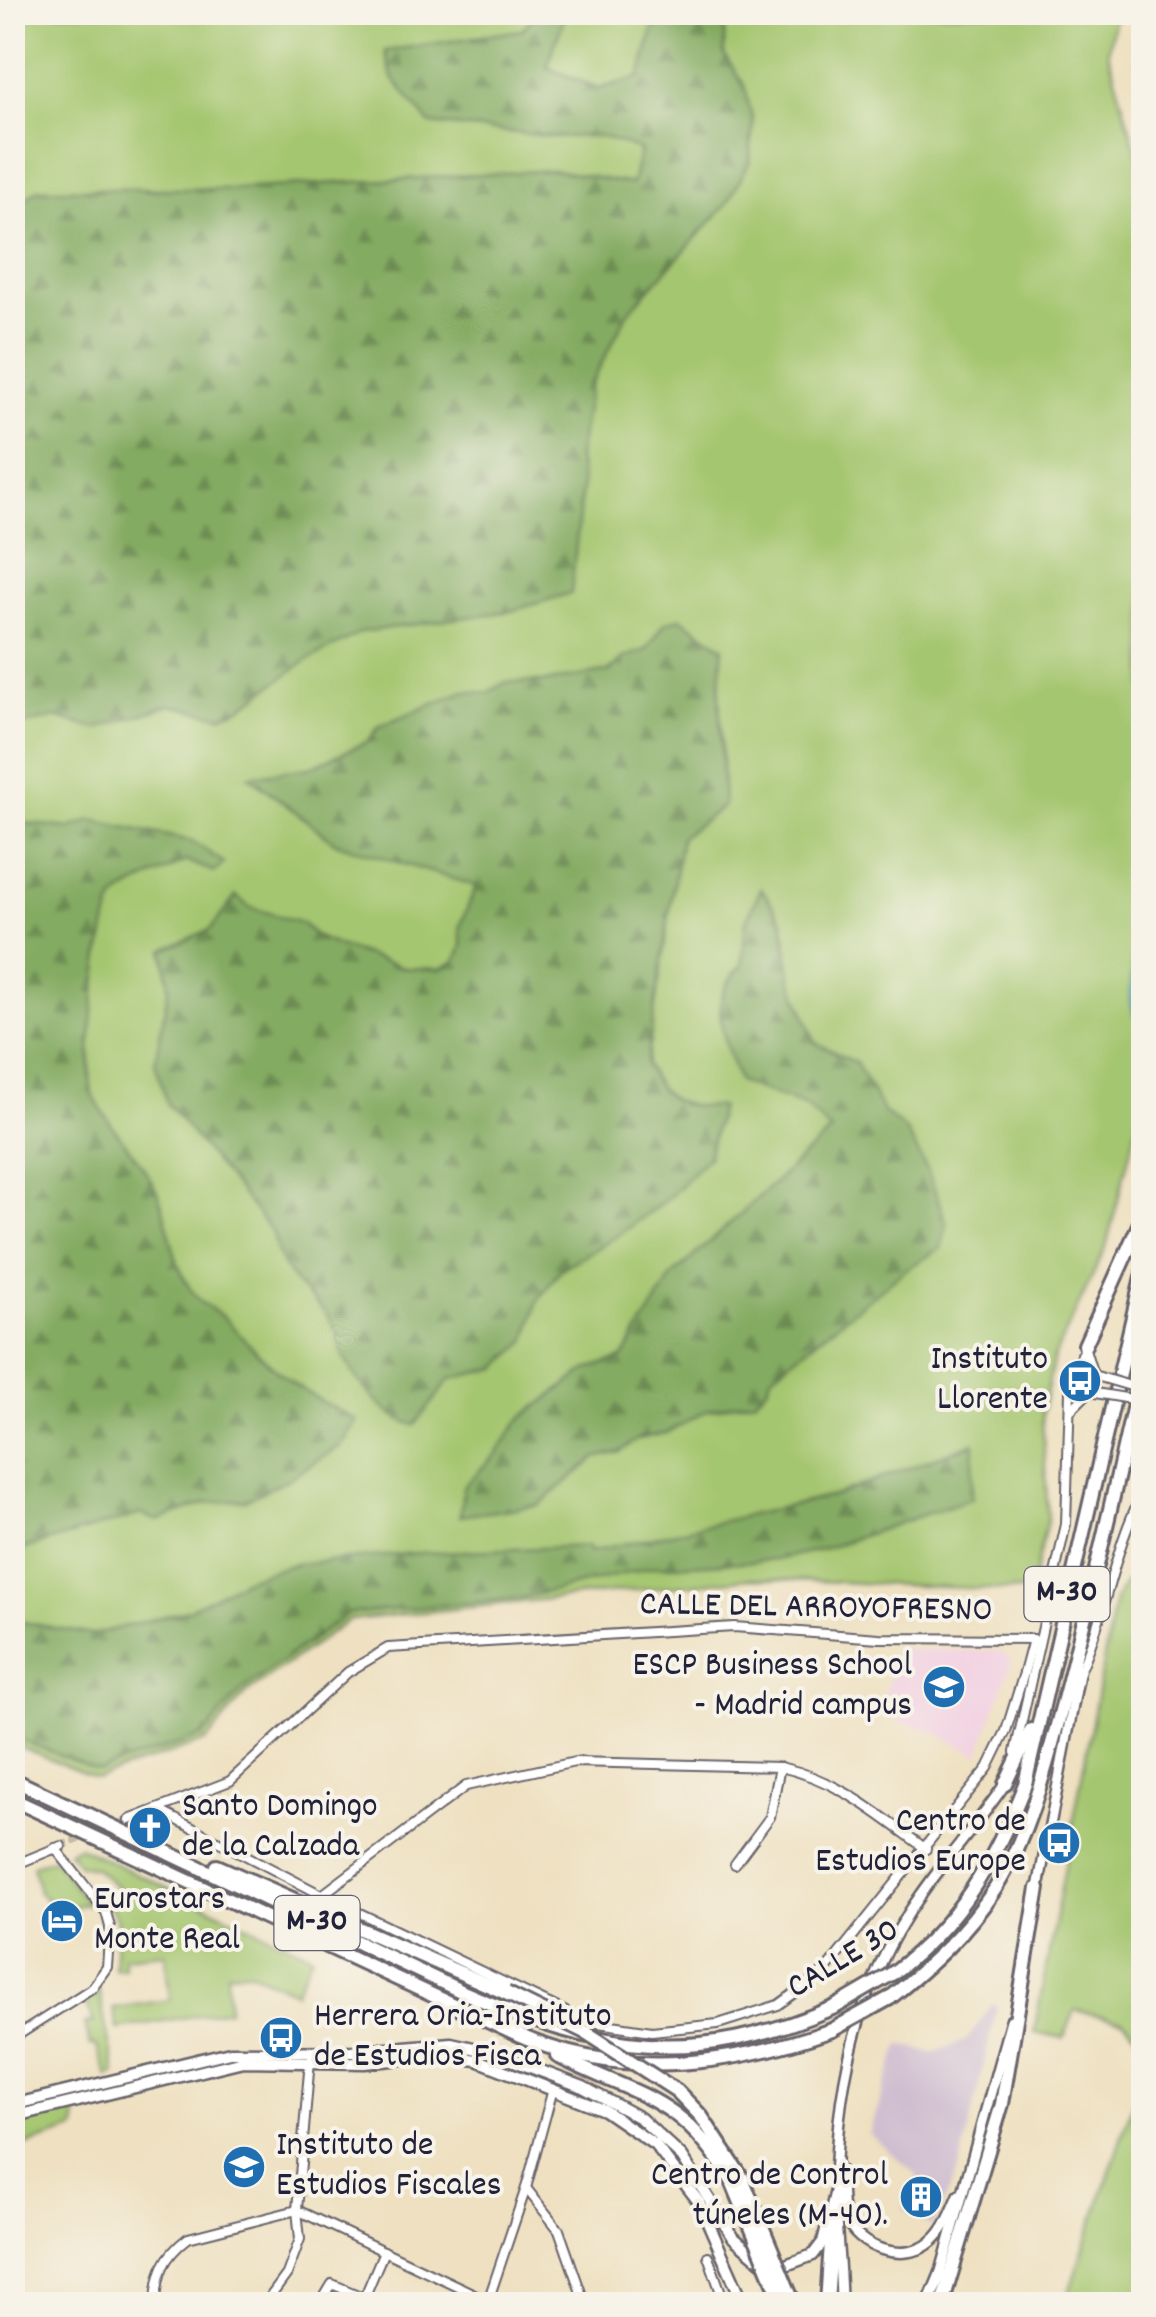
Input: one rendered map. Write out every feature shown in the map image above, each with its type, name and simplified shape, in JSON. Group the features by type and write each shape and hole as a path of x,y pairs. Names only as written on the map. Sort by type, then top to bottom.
{"highway":[{"path":"1085,1345 1144,1214"},
{"name":"CALLE 30","path":"12,1779 123,1824 463,1992 519,2016 602,2040 644,2047 705,2047 776,2032 836,2008 893,1973 944,1930 983,1878 1024,1784 1144,1269"},
{"name":"CALLE 30","path":"12,1798 533,2042 604,2059 664,2064 712,2062 779,2050 832,2030 890,1998 953,1942 1005,1870 1039,1789 1080,1640 1144,1362"},
{"path":"1078,1674 1080,1640"},
{"path":"1004,1784 1038,1714"},
{"path":"123,1824 506,1993 604,2042 677,2091 701,2116 737,2180 794,2304"},
{"path":"942,2304 1002,2104 1038,1888"},
{"path":"533,2042 659,2100 713,2150 737,2180 783,2304"},
{"path":"827,2304 833,2211"}],"main road":[{"path":"12,2105 230,2052 464,2045 582,2087 640,2118 682,2157 726,2226 752,2256 773,2265 796,2264 818,2250 833,2211 835,2194"},
{"path":"12,2117 208,2067 263,2060 365,2063 454,2056 477,2060 618,2117 665,2156 699,2202 744,2304"},
{"path":"929,2304 941,2272"}],"street":[{"path":"1085,1345 1086,1363 1093,1375 1144,1390"},
{"path":"842,2304 835,2194 840,2099 848,2062 882,1963 926,1888 1004,1784 1021,1730 1066,1524 1070,1392 1085,1345"},
{"path":"1067,1426 1075,1402 1089,1392 1144,1401"},
{"path":"941,2272 1016,1996 1078,1674 1090,1650 1113,1563 1144,1490"},
{"path":"158,1810 322,1895 585,2021 652,2031 718,2024 778,2004 825,1972 926,1849 988,1768 1006,1732 1029,1649 1043,1622"},
{"name":"CALLE DEL ARROYOFRESNO","path":"123,1824 230,1781 348,1672 388,1648 734,1627 880,1638 1033,1639"},
{"name":"CALLE DEL ARROYOFRESNO","path":"1009,1640 1029,1649"},
{"path":"1021,1730 1024,1673"},
{"path":"322,1895 466,1786 575,1762 780,1768 846,1789 926,1849"},
{"path":"735,1864 770,1818 780,1768"},
{"path":"174,1804 182,1820"},
{"path":"12,1866 58,1847 106,1912 110,1927 106,1967 92,1988 12,2039"},
{"path":"265,2304 296,2256 300,2239 297,2210 310,2060"},
{"path":"156,2304 158,2274 164,2261 188,2238 297,2210 488,2303 526,2188 553,2088"},
{"path":"838,2148 845,2216 856,2234 876,2248 889,2251 921,2248 933,2241 948,2221 972,2166"},
{"path":"526,2188 559,2230 585,2304"},
{"path":"364,2298 384,2251"},
{"path":"708,2256 725,2304"},
{"path":"320,2304 332,2284 379,2304"}],"shaded area":[{"name":"ESCP Business School - Madrid campus","path":"900,1649 1002,1652 1012,1660 979,1755 934,1732 877,1714"},
{"path":"993,2004 997,2007 959,2170 932,2227 903,2209 918,2176 869,2134 900,2044 933,2053 967,2040"}],"green space":[{"path":"13,13 1116,13 1108,52 1144,179 1144,1096 1106,1247 1054,1357 1042,1415 1048,1517 1030,1591 751,1578 349,1620 246,1693 206,1741 97,1778 13,1744"},
{"path":"537,13 566,13 547,67 598,89 640,77 657,13 725,13 724,54 744,85 753,122 750,161 727,204 628,312 590,386 578,457 582,486 571,593 511,611 361,632 306,661 240,708 221,716 170,705 97,729 55,717 13,728 13,207 39,189 236,189 554,170 632,184 640,150 601,136 556,137 430,124 392,77 385,51 521,30"},
{"path":"680,618 723,647 719,695 724,806 681,837 646,1065 660,1088 674,1101 720,1107 708,1157 667,1199 614,1238 561,1269 538,1300 526,1341 497,1368 450,1379 415,1425 384,1408 357,1378 330,1319 281,1261 273,1233 167,1103 155,1062 169,986 164,950 211,929 236,896 249,907 302,923 317,937 406,968 441,969 455,961 462,947 460,927 476,886 336,843 249,776 309,768 369,741 378,727 464,691 487,693 506,682 545,682 610,671 623,658 646,650 665,623"},
{"path":"91,820 192,841 224,863 215,872 186,861 136,885 114,901 103,937 94,998 90,1058 93,1095 153,1183 179,1266 192,1291 286,1378 357,1420 342,1445 246,1500 206,1503 157,1521 141,1514 13,1552 13,822 69,828"},
{"path":"761,888 783,921 792,981 815,1042 856,1063 884,1113 905,1129 927,1169 947,1225 941,1248 905,1270 771,1376 768,1387 755,1399 706,1411 666,1433 638,1439 620,1452 595,1458 539,1505 460,1516 463,1487 496,1454 520,1419 588,1369 623,1358 672,1276 831,1131 806,1106 739,1082 724,1036 724,992 730,978 742,966 746,921"},
{"path":"974,1443 972,1498 830,1547 776,1560 652,1567 522,1598 348,1614 243,1689 203,1736 99,1771 13,1737 13,1620 92,1635 188,1610 248,1578 294,1564 418,1553 588,1546 589,1552 837,1495"},
{"path":"1143,1577 1143,2041 1123,2021 1075,2010 1064,2038 1034,2032 1115,1599 1126,1581"},
{"path":"79,1847 312,1955 295,1992 248,1971 227,1972 229,2010 117,2029 113,2008 170,2000 165,1953 123,1957 124,1968 114,1969 117,1921 111,1908 118,1888 95,1868 79,1865 69,1852"},
{"path":"53,1859 88,1903 58,1910 39,1893 33,1865"},
{"path":"99,1991 115,2073 108,2077 96,2045 90,2045 85,2024 94,2022 84,2000"},
{"path":"1143,2074 1143,2304 1068,2304 1068,2295"},
{"path":"76,2104 75,2129 20,2147 12,2119"}],"water":[{"path":"1143,816 1143,1019 1134,1014 1130,999 1137,925 1137,825"}],"tunnel":[{"path":"61,1846 129,1820"}],"place":[{"name":"Instituto Llorente","path":"1080,1381"},
{"name":"ESCP Business School - Madrid campus","path":"944,1687"},
{"name":"Santo Domingo de la Calzada","path":"150,1828"},
{"name":"Centro de Estudios Europe","path":"1059,1843"},
{"name":"Eurostars Monte Real","path":"62,1921"},
{"name":"Herrera Oria-Instituto de Estudios Fisca","path":"281,2038"},
{"name":"Instituto de Estudios Fiscales","path":"244,2167"},
{"name":"Centro de Control túneles (M-40).","path":"921,2197"}]}
